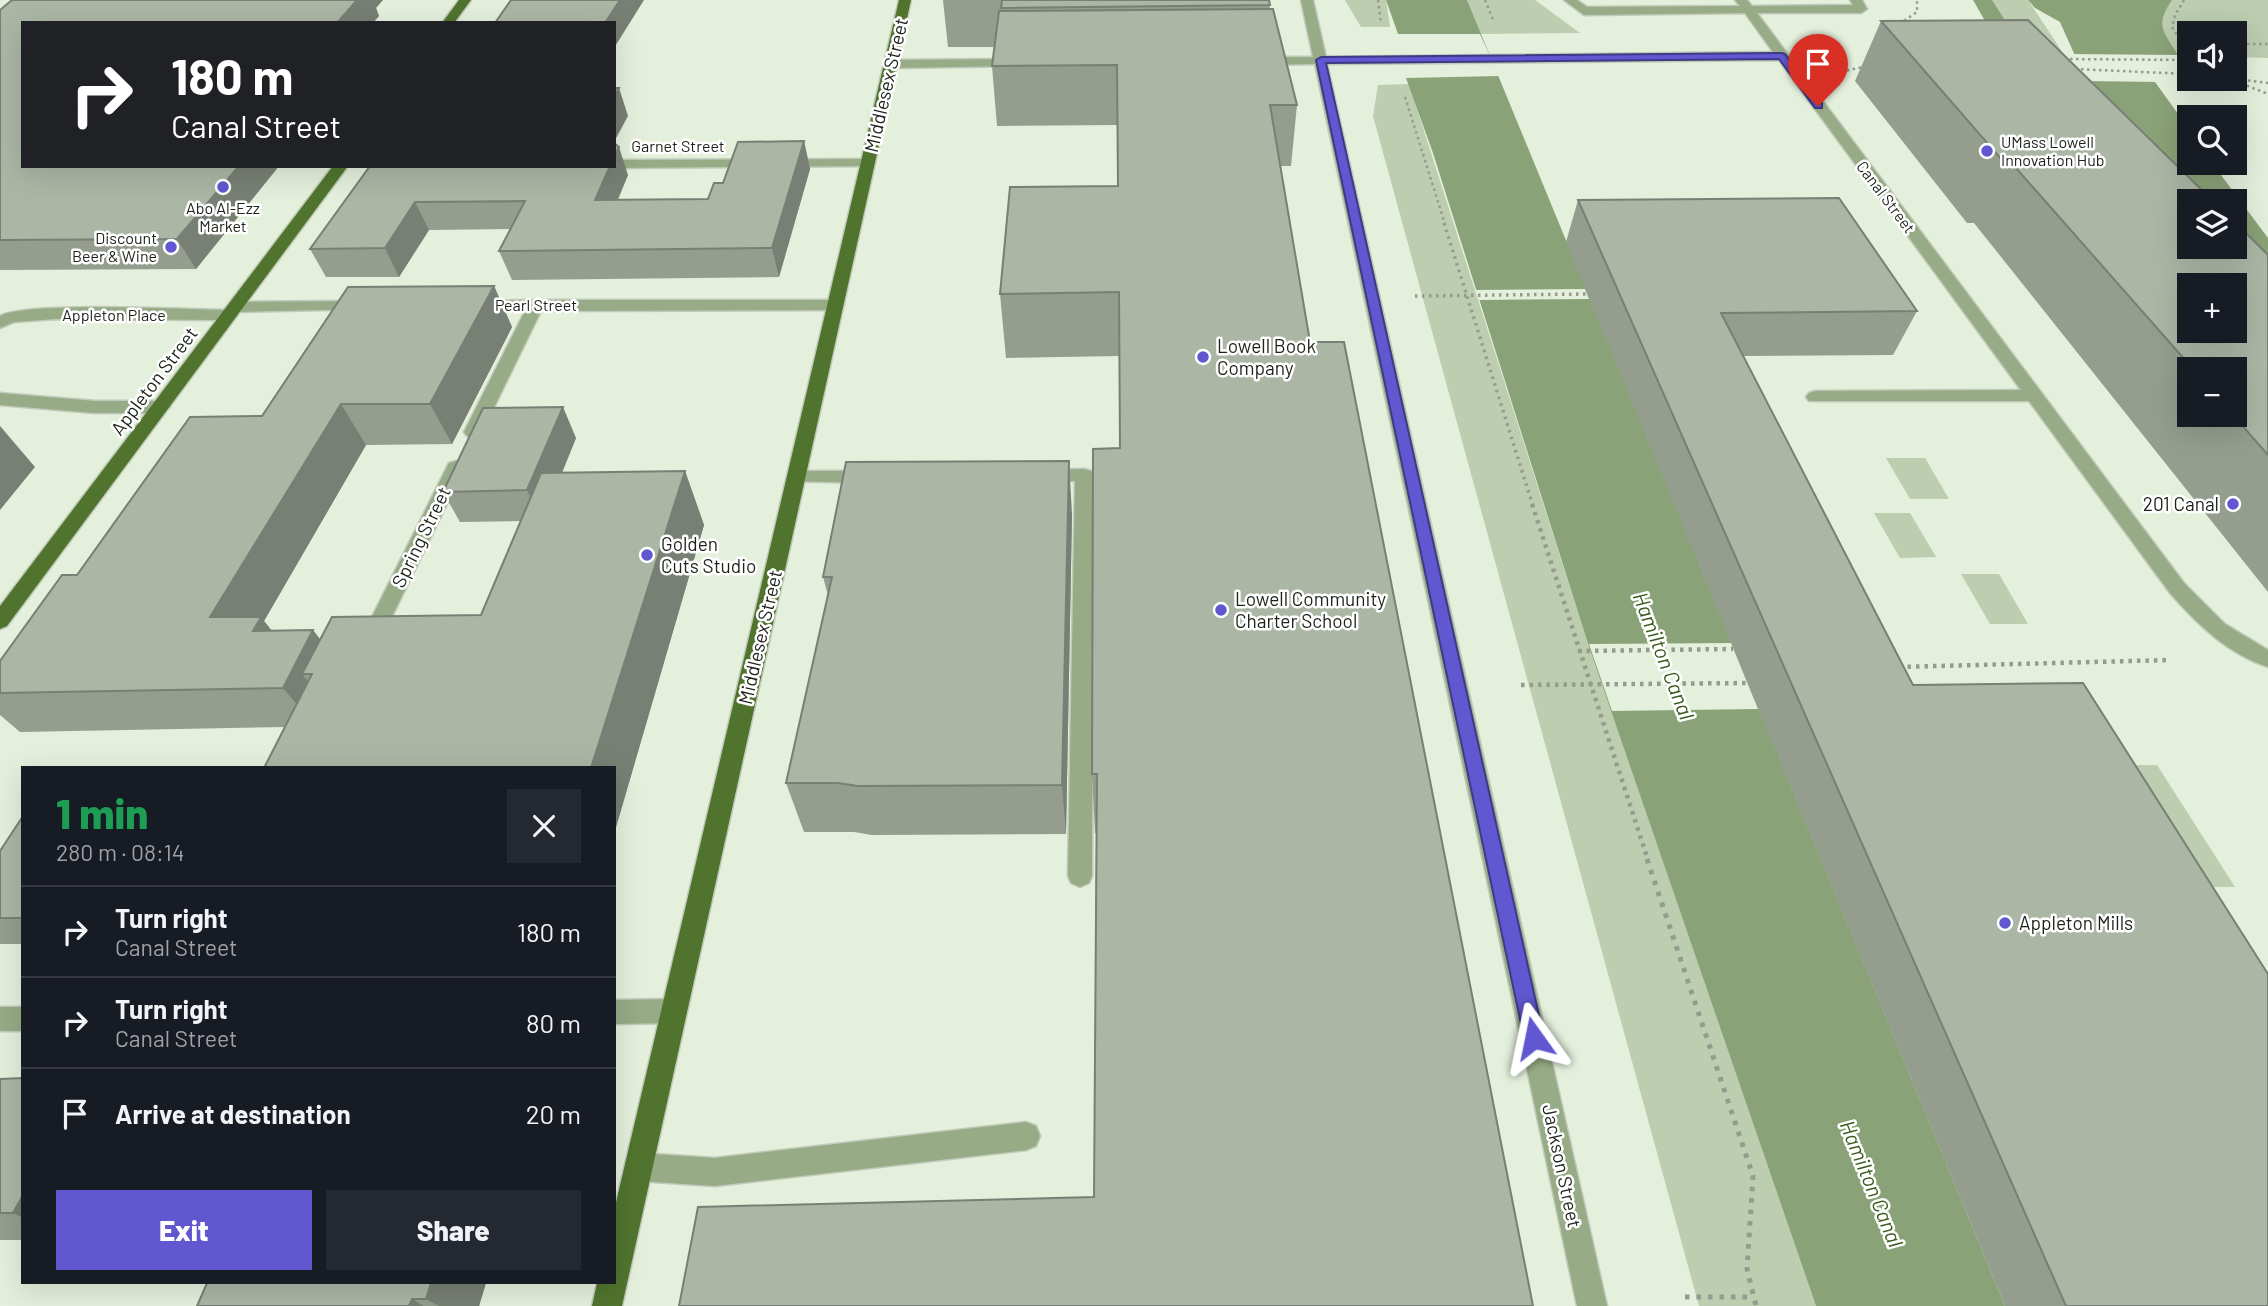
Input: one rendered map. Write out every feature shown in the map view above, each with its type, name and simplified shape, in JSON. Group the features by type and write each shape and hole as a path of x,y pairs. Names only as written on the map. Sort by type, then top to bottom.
{"main road":[{"path":"449,21 465,0"},
{"name":"Middlesex Street","path":"616,1266 905,0"},
{"name":"Appleton Street","path":"0,621 339,168"},
{"path":"607,1306 612,1284"}],"street":[{"name":"Jackson Street","path":"1307,0 1592,1306"},
{"path":"1570,0 1584,11 1744,5 1861,9 1856,0"},
{"name":"Canal Street","path":"1744,5 2189,602 2225,635 2268,659"},
{"path":"1236,61 1782,56"},
{"path":"891,64 1029,63"},
{"name":"Garnet Street","path":"616,164 868,163"},
{"name":"Spring Street","path":"362,657 536,305"},
{"name":"Pearl Street","path":"453,306 836,305"},
{"path":"232,311 384,306"},
{"name":"Appleton Place","path":"0,323 10,317 56,314 232,311"},
{"path":"1815,397 2033,395"},
{"path":"0,399 96,407 161,407"},
{"path":"1030,476 1084,475 1080,876"},
{"path":"796,477 884,477"},
{"path":"616,1013 674,1011"},
{"path":"0,1019 21,1019"},
{"path":"639,1167 715,1172 1026,1136"}],"path":[{"path":"1378,0 1382,28"},
{"path":"1485,0 1496,26"},
{"path":"1895,26 1917,12 1917,0"},
{"path":"2177,34 2172,27 2175,15 2184,0"},
{"path":"2247,44 2268,44"},
{"path":"2063,59 2177,60"},
{"path":"1830,74 1871,66"},
{"path":"2067,69 2177,74"},
{"path":"2247,81 2268,83"},
{"path":"2247,85 2268,94"},
{"path":"1404,96 1578,651 1753,1177 1747,1269 1756,1306"},
{"path":"1415,296 1587,294"},
{"path":"1578,651 1733,649"},
{"path":"1893,667 2170,660"},
{"path":"1521,685 1748,683"},
{"path":"1685,1297 1754,1297"}],"shaded area":[{"path":"1345,0 1386,0 1390,27 1361,27"},
{"path":"1467,0 1535,0 1580,33 1480,34"},
{"path":"1992,0 2028,0 2096,103 2005,20"},
{"path":"2172,0 2268,0 2268,58 2247,57 2247,21 2177,21 2177,54 2163,28 2162,22"},
{"path":"1409,84 1590,650 1816,1306 1699,1306 1373,116 1378,85"},
{"path":"1886,458 1925,458 1949,499 1910,499"},
{"path":"1874,513 1910,513 1936,557 1900,558"},
{"path":"1961,574 1999,574 2028,624 1990,624"},
{"path":"2105,765 2157,765 2235,887 2179,887"}],"water":[{"name":"Hamilton Canal","path":"1386,0 1467,0 2005,1306 1816,1306 1590,650 1433,153 1406,78 1398,34"},
{"path":"1973,0 1992,0 2005,20 2085,78 2060,22 2035,8 2028,0 2172,0 2162,22 2177,56 2155,69 2155,82 2177,112 2177,175 2221,175 2231,189 2177,189 2177,244 1985,21"},
{"path":"2247,210 2268,238 2268,343 2247,306 2247,273 2202,273 2190,259 2247,259"}],"pier":[{"path":"1394,34 1480,34 1499,76 1406,78"},
{"path":"2071,54 2177,55 2177,60 2158,70 2159,82 2083,81"},
{"path":"1585,289 1589,299 1479,300 1475,290"},
{"path":"1731,643 1758,709 1612,711 1589,644"}],"building":[{"path":"12,0 357,0 339,21 21,21 21,168 237,168 177,239 0,240 0,10"},
{"path":"511,0 620,0 606,21 496,21"},
{"path":"1002,0 1269,0 1270,5 1001,8"},
{"path":"1273,9 1297,105 1270,105 1310,342 1344,342 1533,1306 679,1306 698,1207 1094,1197 1097,774 1092,774 1093,449 1120,448 1119,292 1000,294 1010,187 1118,186 1117,65 992,66 999,11"},
{"path":"2028,20 2177,166 2177,175 2186,175 2201,189 2177,189 2177,259 2247,259 2247,234 2268,255 2268,455 2244,427 2247,427 2247,357 2182,357 2009,160 2002,160 1881,21"},
{"path":"804,141 772,248 499,251 525,201 415,202 385,248 310,249 369,168 609,168 595,200 708,199 714,183 723,183 738,142"},
{"name":"Appleton Mills","path":"1839,198 1917,311 1721,313 1913,685 2083,683 2268,974 2268,1306 2066,1306 1578,200"},
{"path":"494,286 430,404 341,404 210,617 261,617 253,631 313,630 283,688 0,693 0,661 62,575 77,575 190,417 262,416 348,287"},
{"path":"563,407 527,490 443,492 483,408"},
{"path":"1069,461 1062,785 858,786 838,783 786,783 832,577 823,577 846,462"},
{"path":"685,471 592,766 265,766 312,674 302,674 332,617 481,615 541,473"},
{"path":"21,819 21,918 0,918 0,851"},
{"path":"21,1078 21,1199 13,1213 0,1213 0,1079"},
{"path":"207,1284 431,1284 426,1299 412,1299 409,1306 197,1306"}],"place":[{"name":"UMass Lowell Innovation Hub","path":"1987,151"},
{"name":"Abo Al-Ezz Market","path":"223,187"},
{"name":"Discount Beer & Wine","path":"171,247"},
{"name":"Lowell Book Company","path":"1203,357"},
{"name":"201 Canal","path":"2233,504"},
{"name":"Golden Cuts Studio","path":"647,555"},
{"name":"Lowell Community Charter School","path":"1221,610"},
{"name":"Appleton Mills","path":"2005,923"}],"route":[{"path":"1534,1038 1321,60 1782,56 1818,106"}]}
